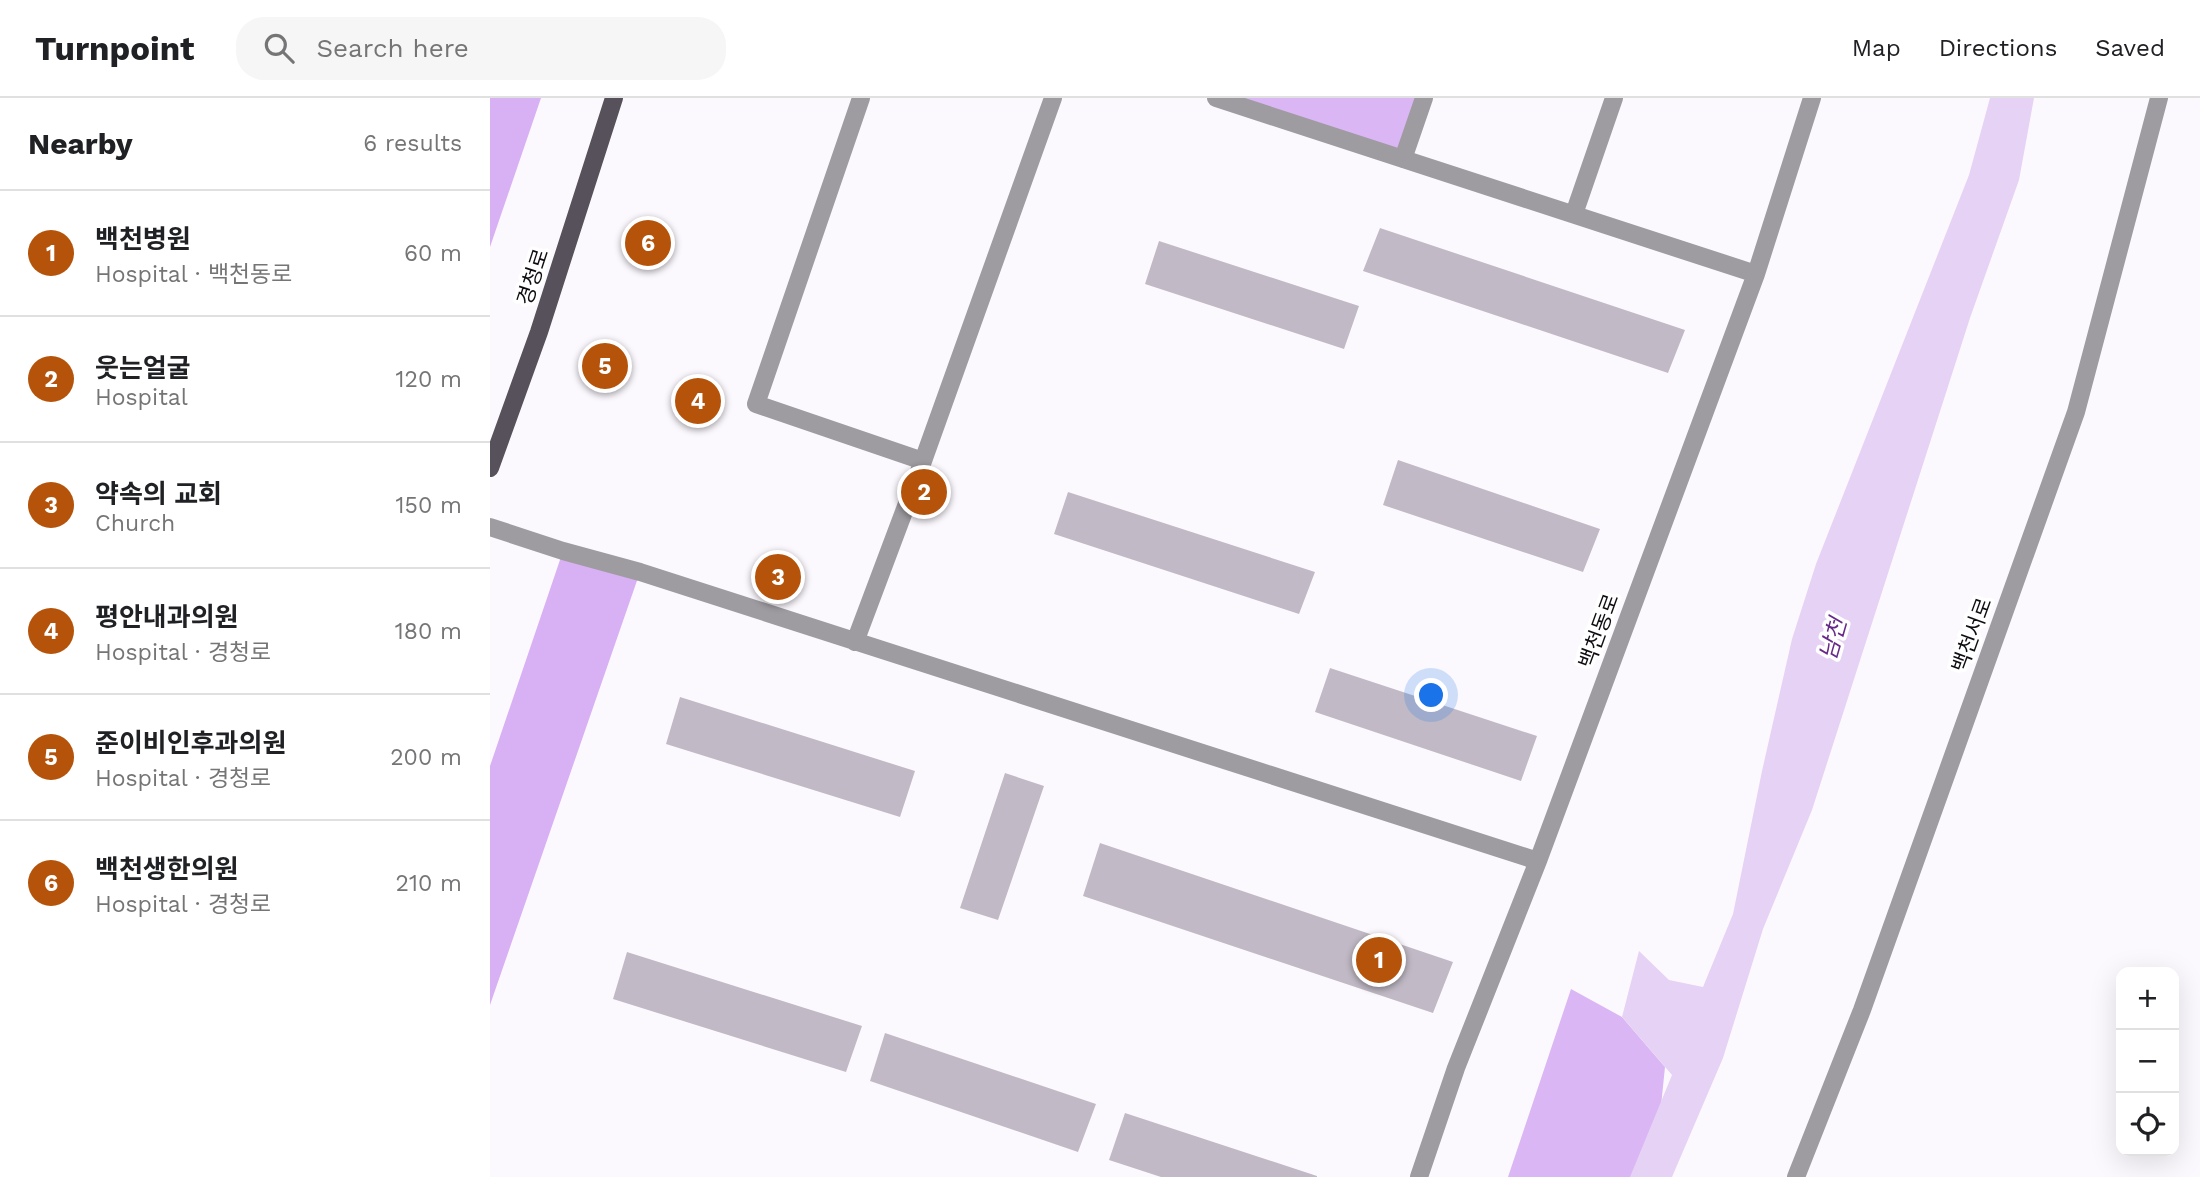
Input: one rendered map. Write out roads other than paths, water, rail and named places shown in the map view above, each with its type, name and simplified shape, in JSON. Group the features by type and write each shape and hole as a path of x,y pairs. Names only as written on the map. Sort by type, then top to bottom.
{"main road":[{"name":"경청로","path":"490,468 539,332 614,98"}],"street":[{"path":"861,98 756,404 923,461"},
{"path":"855,642 1054,98"},
{"path":"1216,98 1243,102 1403,159 1756,274"},
{"path":"1403,159 1424,98"},
{"path":"1574,214 1614,98"},
{"name":"백천동로","path":"1419,1177 1456,1068 1538,861 1756,274 1812,98"},
{"name":"백천서로","path":"1796,1177 1862,1010 2076,412 2159,98"},
{"path":"490,527 640,572 1538,861"}],"water":[{"name":"남천","path":"1990,98 2034,98 2019,180 1970,318 1812,810 1763,929 1723,1058 1672,1177 1630,1177 1672,1075 1622,1017 1639,951 1669,980 1703,987 1733,914 1792,639 1816,564 1969,175"}],"place":[{"name":"백천생한의원","path":"648,243"},
{"name":"준이비인후과의원","path":"605,366"},
{"name":"평안내과의원","path":"698,401"},
{"name":"웃는얼굴","path":"924,492"},
{"name":"약속의 교회","path":"778,577"},
{"name":"백천병원","path":"1379,960"}]}
